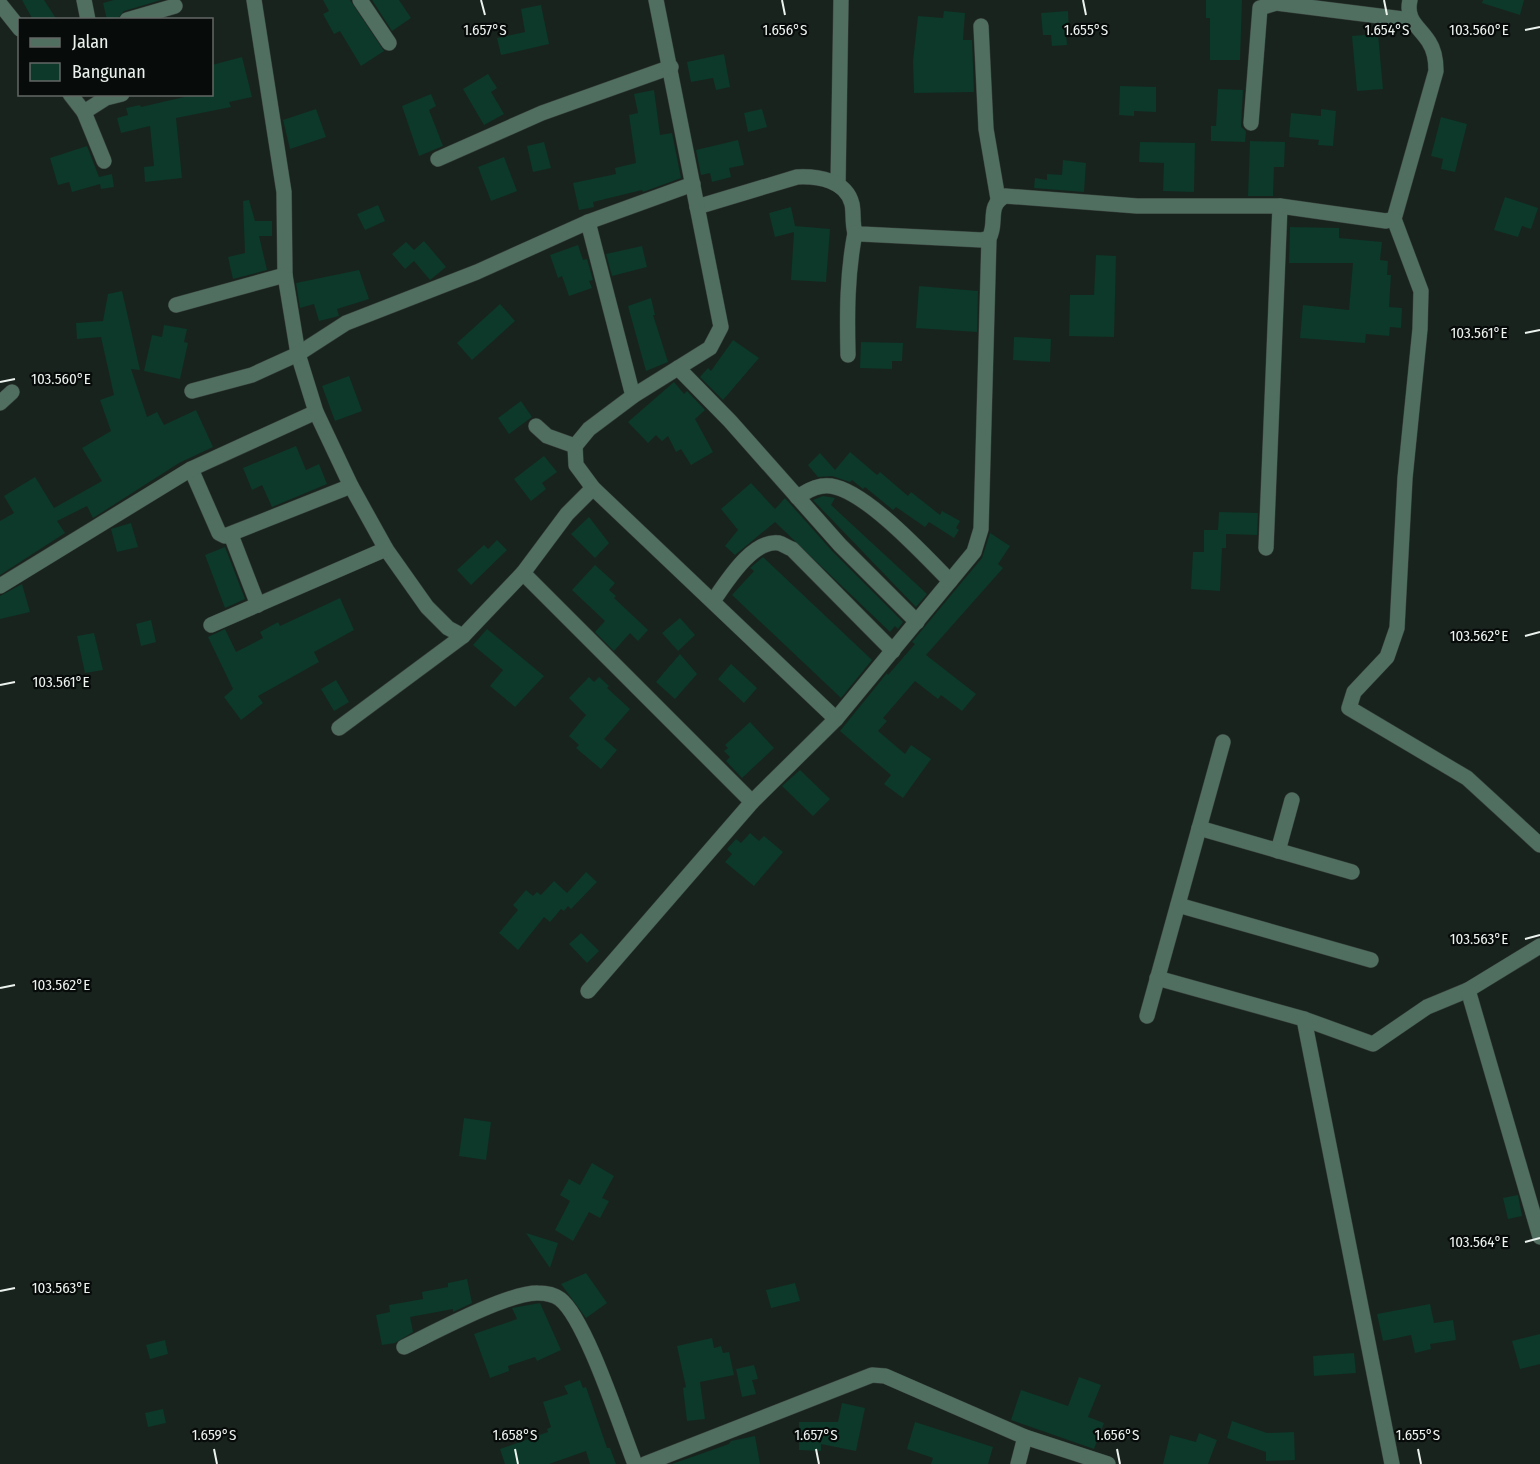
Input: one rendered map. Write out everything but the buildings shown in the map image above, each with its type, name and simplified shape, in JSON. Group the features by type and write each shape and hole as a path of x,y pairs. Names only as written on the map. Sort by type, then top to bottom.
{"street":[{"path":"84,0 88,18"},
{"path":"254,0 284,192 285,275 298,354 316,412 351,486 386,549 427,607 448,628 463,636"},
{"path":"360,0 389,43"},
{"path":"656,0 721,327 710,348 633,396 589,429 575,446 576,465 593,488 836,719"},
{"path":"838,185 841,0"},
{"path":"1410,0 1411,20 1429,41 1435,55 1437,71 1394,219 1421,291 1420,329 1405,478 1397,628 1387,657 1354,692 1349,708 1467,778 1540,845"},
{"path":"1251,123 1260,8 1276,3 1411,20"},
{"path":"0,4 18,26"},
{"path":"134,18 175,6"},
{"path":"981,26 986,129 998,200"},
{"path":"438,159 542,113 671,67"},
{"path":"72,96 84,112 104,160"},
{"path":"84,112 105,96"},
{"path":"697,207 797,177 824,179 838,185 849,196 855,233 847,297 848,356"},
{"path":"192,391 252,375 298,354 346,323 477,272 588,222 693,184"},
{"path":"588,991 753,802 836,719 974,552 981,529 988,238 993,232 993,207 998,200 1005,196 1137,206 1280,206 1386,221 1394,219"},
{"path":"1266,548 1280,206"},
{"path":"588,222 633,396"},
{"path":"855,233 988,238"},
{"path":"176,305 285,275"},
{"path":"678,368 730,421 796,497 917,622"},
{"path":"0,403 12,392"},
{"path":"0,586 191,469 316,412"},
{"path":"536,426 548,436 575,446"},
{"path":"191,469 219,533 231,536 351,486"},
{"path":"796,497 817,486 831,486 847,491 892,525 950,581"},
{"path":"339,728 463,636 524,573 567,514 593,488"},
{"path":"231,536 258,605"},
{"path":"712,601 740,563 761,547 778,543 792,549 893,651"},
{"path":"211,625 386,549"},
{"path":"524,573 753,802"},
{"path":"1146,1017 1223,742"},
{"path":"1278,850 1292,800"},
{"path":"1199,828 1352,872"},
{"path":"1178,905 1371,960"},
{"path":"1157,978 1304,1019 1373,1044 1427,1007 1468,990 1540,946"},
{"path":"1468,990 1540,1237"},
{"path":"1304,1019 1392,1464"},
{"path":"404,1347 484,1309 535,1292 550,1294 561,1300 578,1323 635,1464"},
{"path":"645,1464 872,1374 885,1376 1025,1437 1108,1464"},
{"path":"1018,1464 1025,1437"}]}
